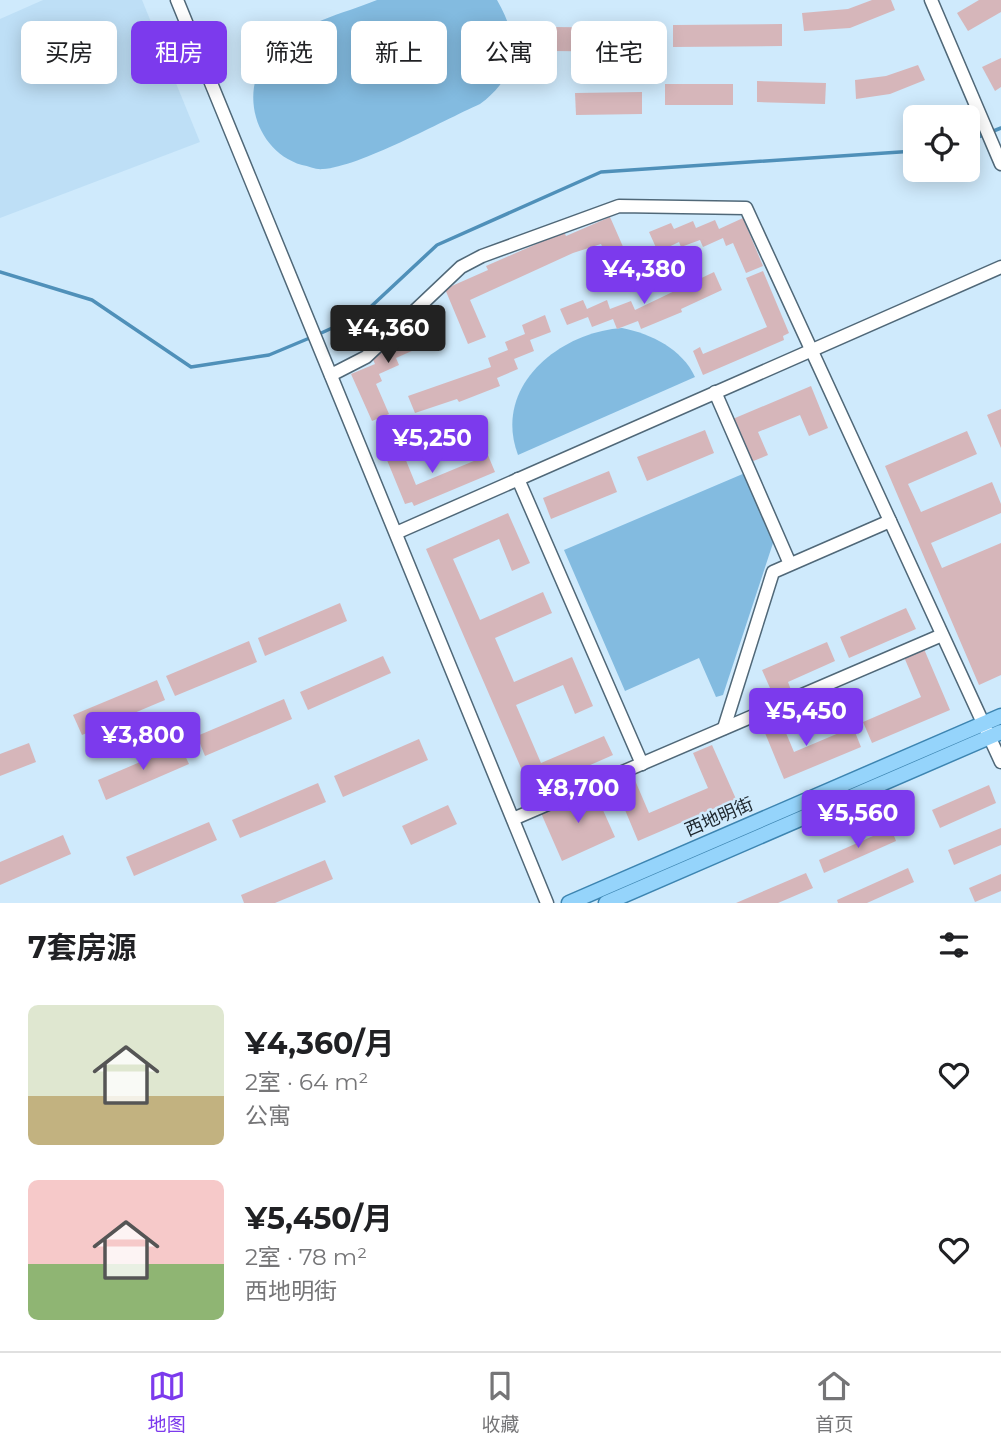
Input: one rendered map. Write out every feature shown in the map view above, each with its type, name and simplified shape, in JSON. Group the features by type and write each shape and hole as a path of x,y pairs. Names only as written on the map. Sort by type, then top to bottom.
{"main road":[{"name":"西地明街","path":"569,903 1001,716"},
{"name":"西地明街","path":"606,903 1001,732"}],"street":[{"path":"177,0 547,903"},
{"path":"932,0 1001,164"},
{"path":"331,375 366,357 461,267 619,206 746,208 1001,762"},
{"path":"396,533 1001,267"},
{"path":"715,392 790,564"},
{"path":"518,479 642,764"},
{"path":"773,572 890,521"},
{"path":"724,728 773,572 780,541"},
{"path":"513,819 942,635"}],"shaded area":[{"path":"43,0 142,0 151,21 131,21 131,84 176,84 200,142 0,218 0,19"},
{"path":"377,0 497,0 507,21 461,21 461,84 500,84 480,104 401,142 339,166 320,169 302,165 285,158 262,132 253,99 255,84 337,84 337,21 320,21"},
{"path":"622,328 665,344 682,358 695,377 518,455 512,430 515,407 523,386 537,367 576,340"},
{"path":"745,473 774,540 723,695 716,697 699,658 625,691 564,550"}],"building":[{"path":"872,0 891,0 895,10 850,28 804,31 802,13 848,9"},
{"path":"979,0 1001,0 1001,12 968,31 957,13"},
{"path":"782,24 782,46 673,47 673,25"},
{"path":"557,27 571,27 571,51 557,51"},
{"path":"1001,58 1001,87 995,91 982,67"},
{"path":"918,65 925,80 890,94 856,99 855,80 886,76"},
{"path":"757,81 826,83 825,104 757,102"},
{"path":"665,84 733,84 733,105 665,105"},
{"path":"642,92 642,114 576,115 575,93"},
{"path":"610,217 635,274 618,281 601,244 573,253 470,300 486,337 468,344 445,289 488,270 486,266 564,232 566,236"},
{"path":"743,218 763,266 746,273 733,243 726,246 723,238 703,247 700,240 681,247 679,242 658,252 649,232 671,223 674,229 693,221 696,228 715,220 719,229"},
{"path":"763,271 789,333 783,336 784,340 703,375 693,351 700,347 703,354 767,327 746,278"},
{"path":"714,272 722,290 681,309 682,312 641,329 638,321 617,329 613,319 592,327 588,317 567,325 560,309 583,300 587,309 607,300 610,309 631,301 635,310"},
{"path":"545,315 551,332 530,340 534,351 514,359 518,369 497,378 500,386 459,402 457,399 415,413 408,396 491,367 488,358 508,350 505,342 525,334 522,325"},
{"path":"425,316 434,336 412,345 414,350 396,358 399,365 379,374 382,381 376,384 389,414 372,421 351,374 375,364 371,355 390,347 387,340 406,332 403,326"},
{"path":"811,386 828,428 809,436 800,415 758,432 768,455 746,464 728,421"},
{"path":"1001,409 1001,448 987,415"},
{"path":"705,430 714,453 647,481 637,457"},
{"path":"967,431 977,454 908,484 921,512 992,482 1001,504 1001,513 931,543 942,568 1001,543 1001,675 979,685 885,466"},
{"path":"396,436 416,485 481,458 478,451 485,448 495,472 414,506 412,502 405,504 380,443"},
{"path":"609,471 617,492 551,519 543,498"},
{"path":"508,513 530,563 512,571 499,539 453,559 480,620 543,592 552,613 495,638 514,682 572,657 593,706 575,714 563,685 516,705 541,763 604,736 613,755 531,791 426,549"},
{"path":"340,603 347,621 265,656 258,638"},
{"path":"906,608 916,629 849,658 840,637"},
{"path":"249,641 257,662 175,696 166,676"},
{"path":"827,642 835,661 788,682 791,690 774,697 762,670"},
{"path":"924,649 950,710 872,743 863,722 921,697 904,657"},
{"path":"383,656 391,673 308,710 300,692"},
{"path":"157,680 165,700 82,735 73,715"},
{"path":"284,699 292,719 205,756 197,736"},
{"path":"778,714 794,752 853,727 861,747 784,779 760,721"},
{"path":"419,739 428,760 343,797 334,776"},
{"path":"29,743 36,762 0,776 0,754"},
{"path":"180,745 189,764 106,800 98,780"},
{"path":"712,745 736,799 638,841 615,786 634,778 649,813 708,788 693,753"},
{"path":"318,783 326,802 240,838 232,820"},
{"path":"989,785 996,803 940,828 932,810"},
{"path":"594,790 615,837 562,861 541,813"},
{"path":"448,805 457,824 411,845 402,826"},
{"path":"209,822 217,840 134,876 126,857"},
{"path":"891,828 896,841 824,873 819,860"},
{"path":"1001,828 1001,845 954,865 948,850"},
{"path":"63,835 71,854 0,885 0,862"},
{"path":"325,860 333,879 275,903 244,903 241,895"},
{"path":"908,868 914,882 867,903 838,903 837,900"},
{"path":"806,873 813,888 778,903 736,903"},
{"path":"1001,874 1001,891 975,902 969,888"}],"waterway":[{"path":"980,136 1001,128"},
{"path":"319,334 363,314 437,245 601,172 903,152"},
{"path":"0,272 92,300 191,367 269,355 312,337"}]}
